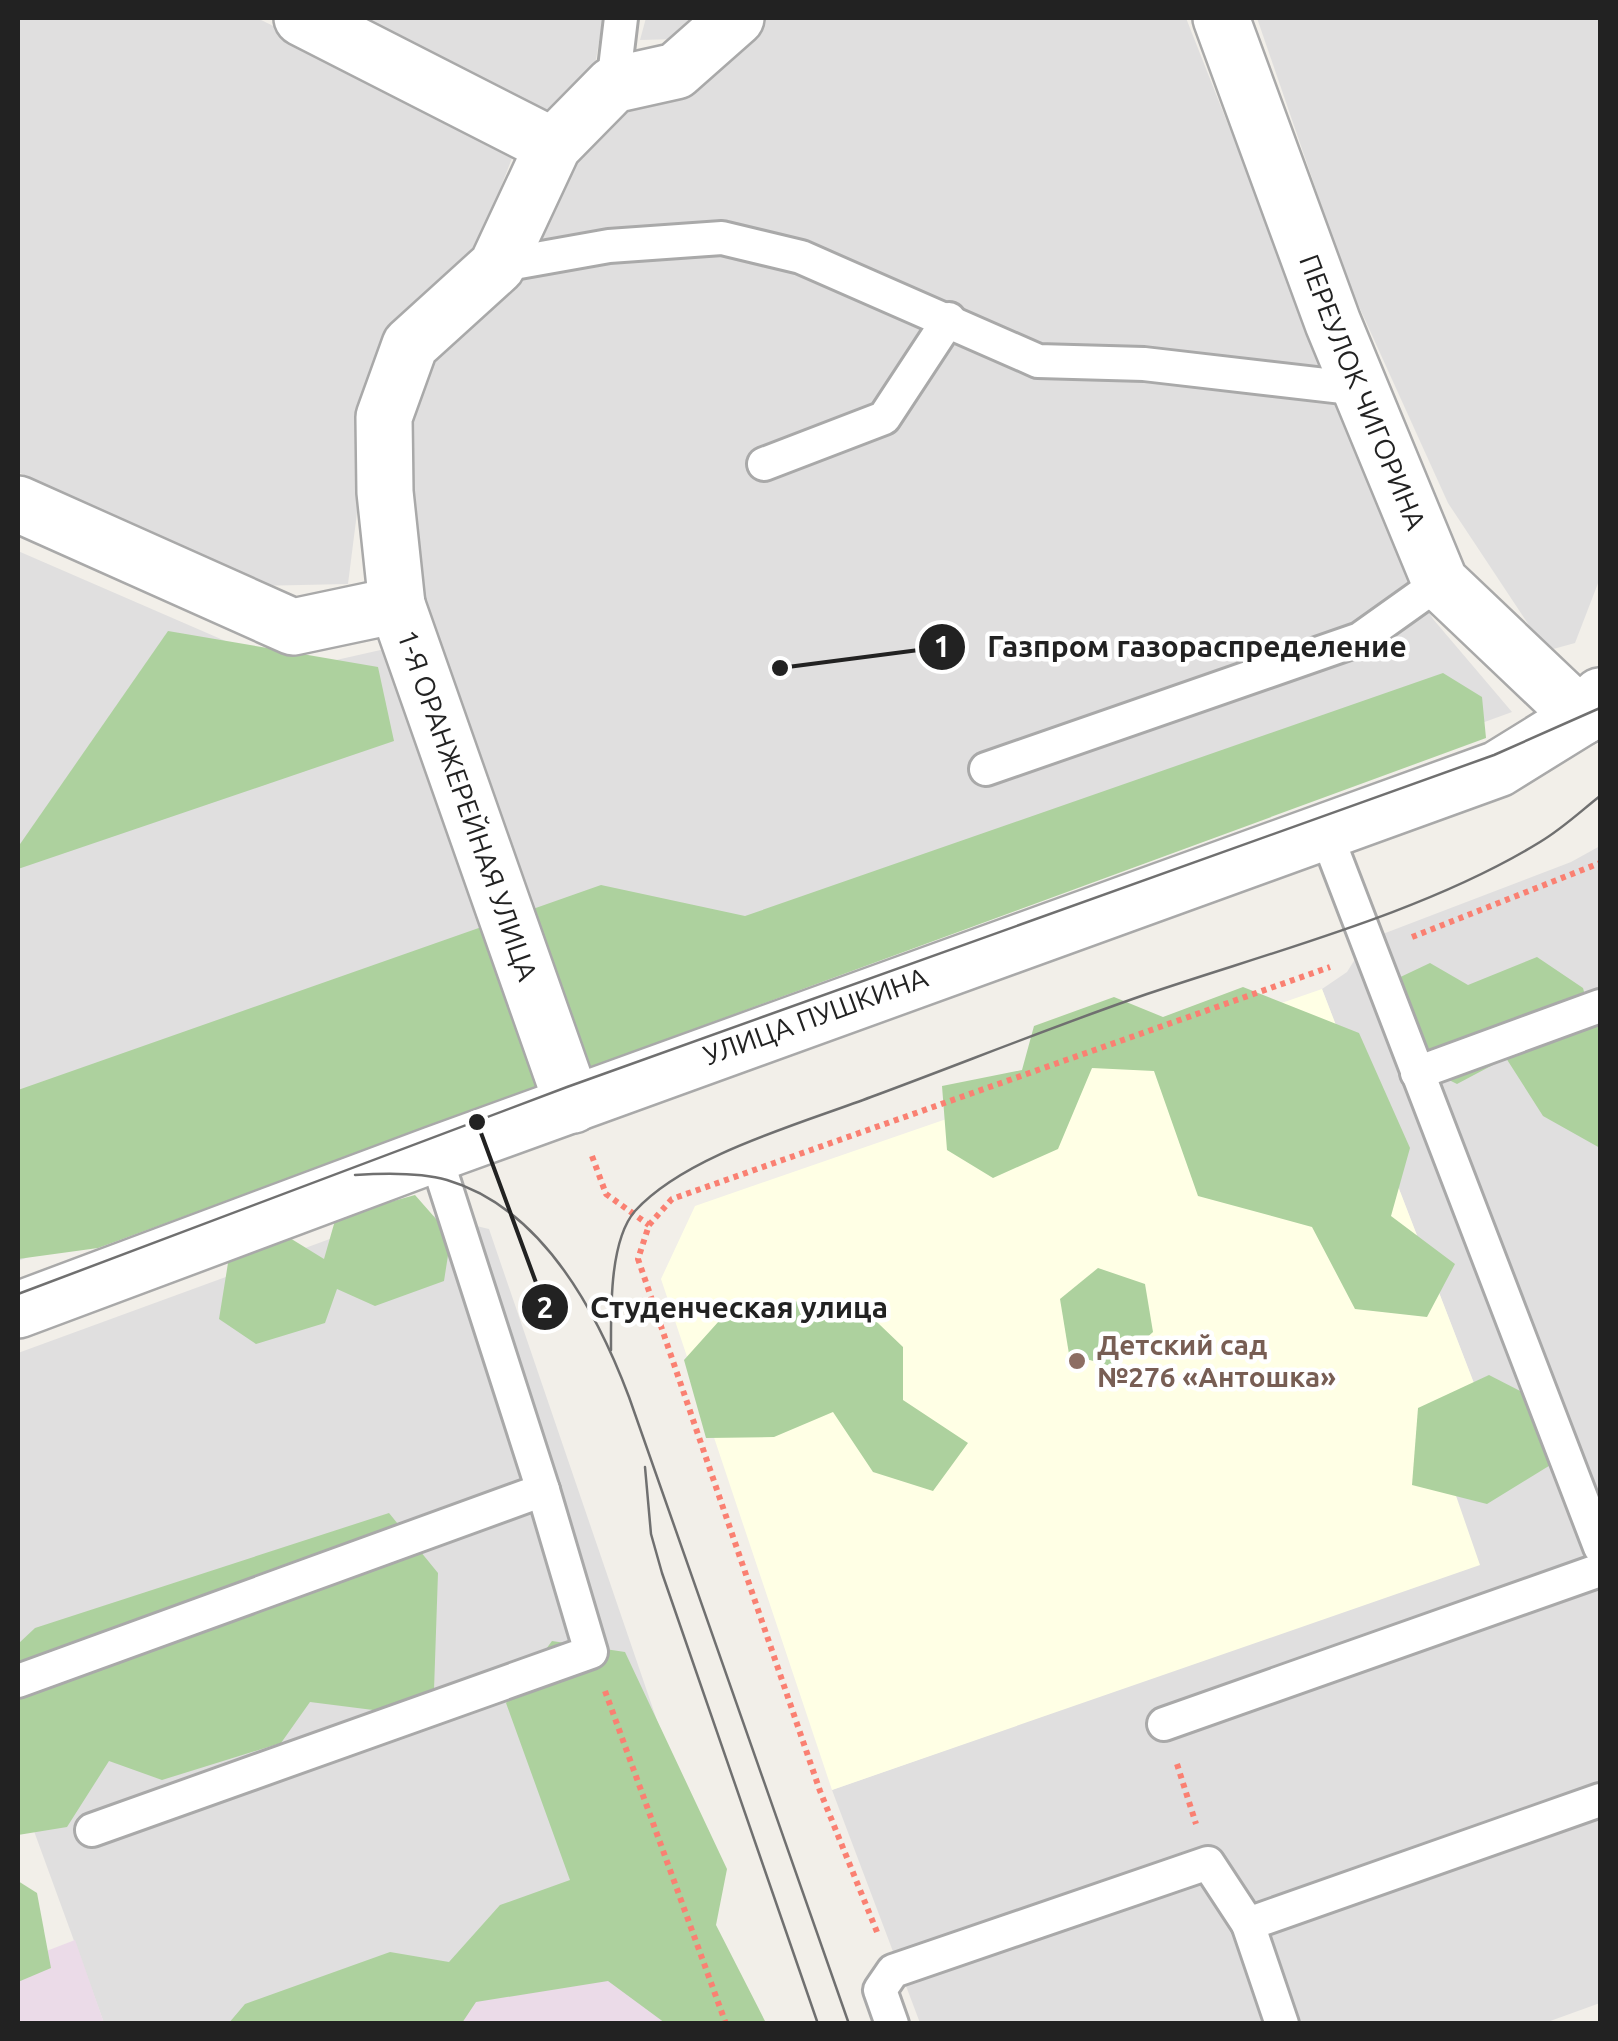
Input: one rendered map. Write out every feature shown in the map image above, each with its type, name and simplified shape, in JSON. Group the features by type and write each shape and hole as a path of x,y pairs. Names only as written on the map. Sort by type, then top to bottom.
{"street":[{"path":"302,18 553,146"},
{"path":"397,605 385,492 384,417 410,345 496,266 553,146 613,85 676,71 736,18"},
{"name":"ПЕРЕУЛОК ЧИГОРИНА","path":"1221,18 1360,388 1440,582 1591,706"},
{"name":"1-Я ОРАНЖЕРЕЙНАЯ УЛИЦА","path":"18,504 293,627 397,605 573,1106"},
{"name":"УЛИЦА ПУШКИНА","path":"18,1310 435,1154 1498,768 1591,706"}],"lane":[{"path":"613,85 621,18"},
{"path":"496,266 609,246 722,238 802,257 1038,361 1144,364 1360,388"},
{"path":"764,464 884,418 949,320"},
{"path":"986,769 1360,640 1440,582"},
{"path":"1325,831 1600,1547"},
{"path":"1417,1073 1600,1006"},
{"path":"92,1830 591,1652 435,1154"},
{"path":"18,1681 543,1490"},
{"path":"1164,1724 1600,1570"},
{"path":"1248,1924 1600,1800"},
{"path":"892,2024 880,1990 893,1970 1208,1863 1248,1924 1282,2024"}],"path":[{"path":"893,1970 820,1791 638,1259 649,1225 672,1199 1370,953 1600,863"},
{"path":"573,1106 606,1194 649,1225"},
{"path":"591,1652 726,2024"},
{"path":"1164,1724 1208,1863"}],"shaded area":[{"path":"18,18 257,18 517,145 476,252 360,489 348,584 252,586 18,472"},
{"path":"360,18 603,18 593,77 548,113"},
{"path":"646,18 695,18 676,39 640,40"},
{"path":"763,18 1186,18 1403,568 1433,619 1512,712 582,1051 417,606 400,420 421,371 489,302 600,127"},
{"path":"1257,18 1600,18 1600,578 1575,643 1546,651 1448,503 1347,280"},
{"path":"18,551 292,670 385,649 532,1069 18,1261"},
{"path":"1600,846 1600,2003 1542,2024 920,2023 832,1790 1128,1686 1444,1464 1497,1443 1322,989 1347,972 1367,940 1571,862"},
{"name":"Детский сад №276 «Антошка»","path":"1322,989 1497,1443 1445,1464 1480,1565 832,1790 661,1279 695,1206"},
{"path":"409,1210 489,1229 717,1896 374,2023 104,2023 23,1801 18,1800 18,1353"},
{"path":"638,1925 673,2024 374,2024"},
{"path":"75,1940 104,2023 18,2024 18,1962"}],"green space":[{"path":"168,631 378,667 394,741 18,869 18,847"},
{"path":"1443,673 1482,697 1486,738 98,1248 18,1259 18,1090 601,885 745,916"},
{"path":"1537,957 1583,988 1593,1025 1600,1022 1600,1148 1543,1116 1506,1058 1457,1084 1393,1052 1392,981 1430,963 1468,985"},
{"path":"1243,987 1359,1033 1410,1148 1391,1216 1455,1264 1427,1317 1355,1309 1312,1227 1198,1196 1154,1071 1092,1068 1058,1149 993,1178 947,1150 942,1086 1022,1070 1034,1026 1114,997 1163,1017"},
{"path":"415,1195 451,1236 444,1281 375,1306 337,1289 325,1323 256,1344 219,1319 228,1263 285,1235 324,1259 336,1217"},
{"path":"1098,1268 1145,1284 1153,1332 1114,1367 1069,1354 1060,1299"},
{"path":"737,1301 856,1302 903,1347 903,1400 968,1443 933,1491 873,1472 833,1412 774,1437 706,1438 684,1360"},
{"path":"1489,1375 1530,1396 1557,1461 1487,1504 1412,1485 1418,1408"},
{"path":"389,1513 438,1573 434,1690 381,1711 310,1702 281,1743 162,1780 109,1761 67,1827 18,1835 18,1644 35,1628"},
{"path":"552,1641 625,1652 727,1869 716,1925 766,2023 665,2023 608,1981 476,2002 462,2023 228,2024 245,2004 390,1952 449,1962 500,1905 570,1880 506,1703"},
{"path":"18,1881 37,1893 51,1968 18,1982"}],"tram line":[{"path":"18,1294 567,1087 1494,755 1600,708"},
{"path":"611,1350 613,1277 620,1240 635,1211 683,1173 746,1143 1078,1019 1399,910 1496,867 1564,826 1600,796"},
{"path":"355,1175 425,1176 481,1194 538,1239 582,1298 629,1397 849,2024"},
{"path":"645,1467 651,1534 662,1573 818,2024"}],"place":[{"name":"Газпром газораспределение","path":"780,668"},
{"name":"Студенческая улица","path":"477,1122"},
{"name":"Детский сад №276 «Антошка»","path":"1077,1361"}]}
